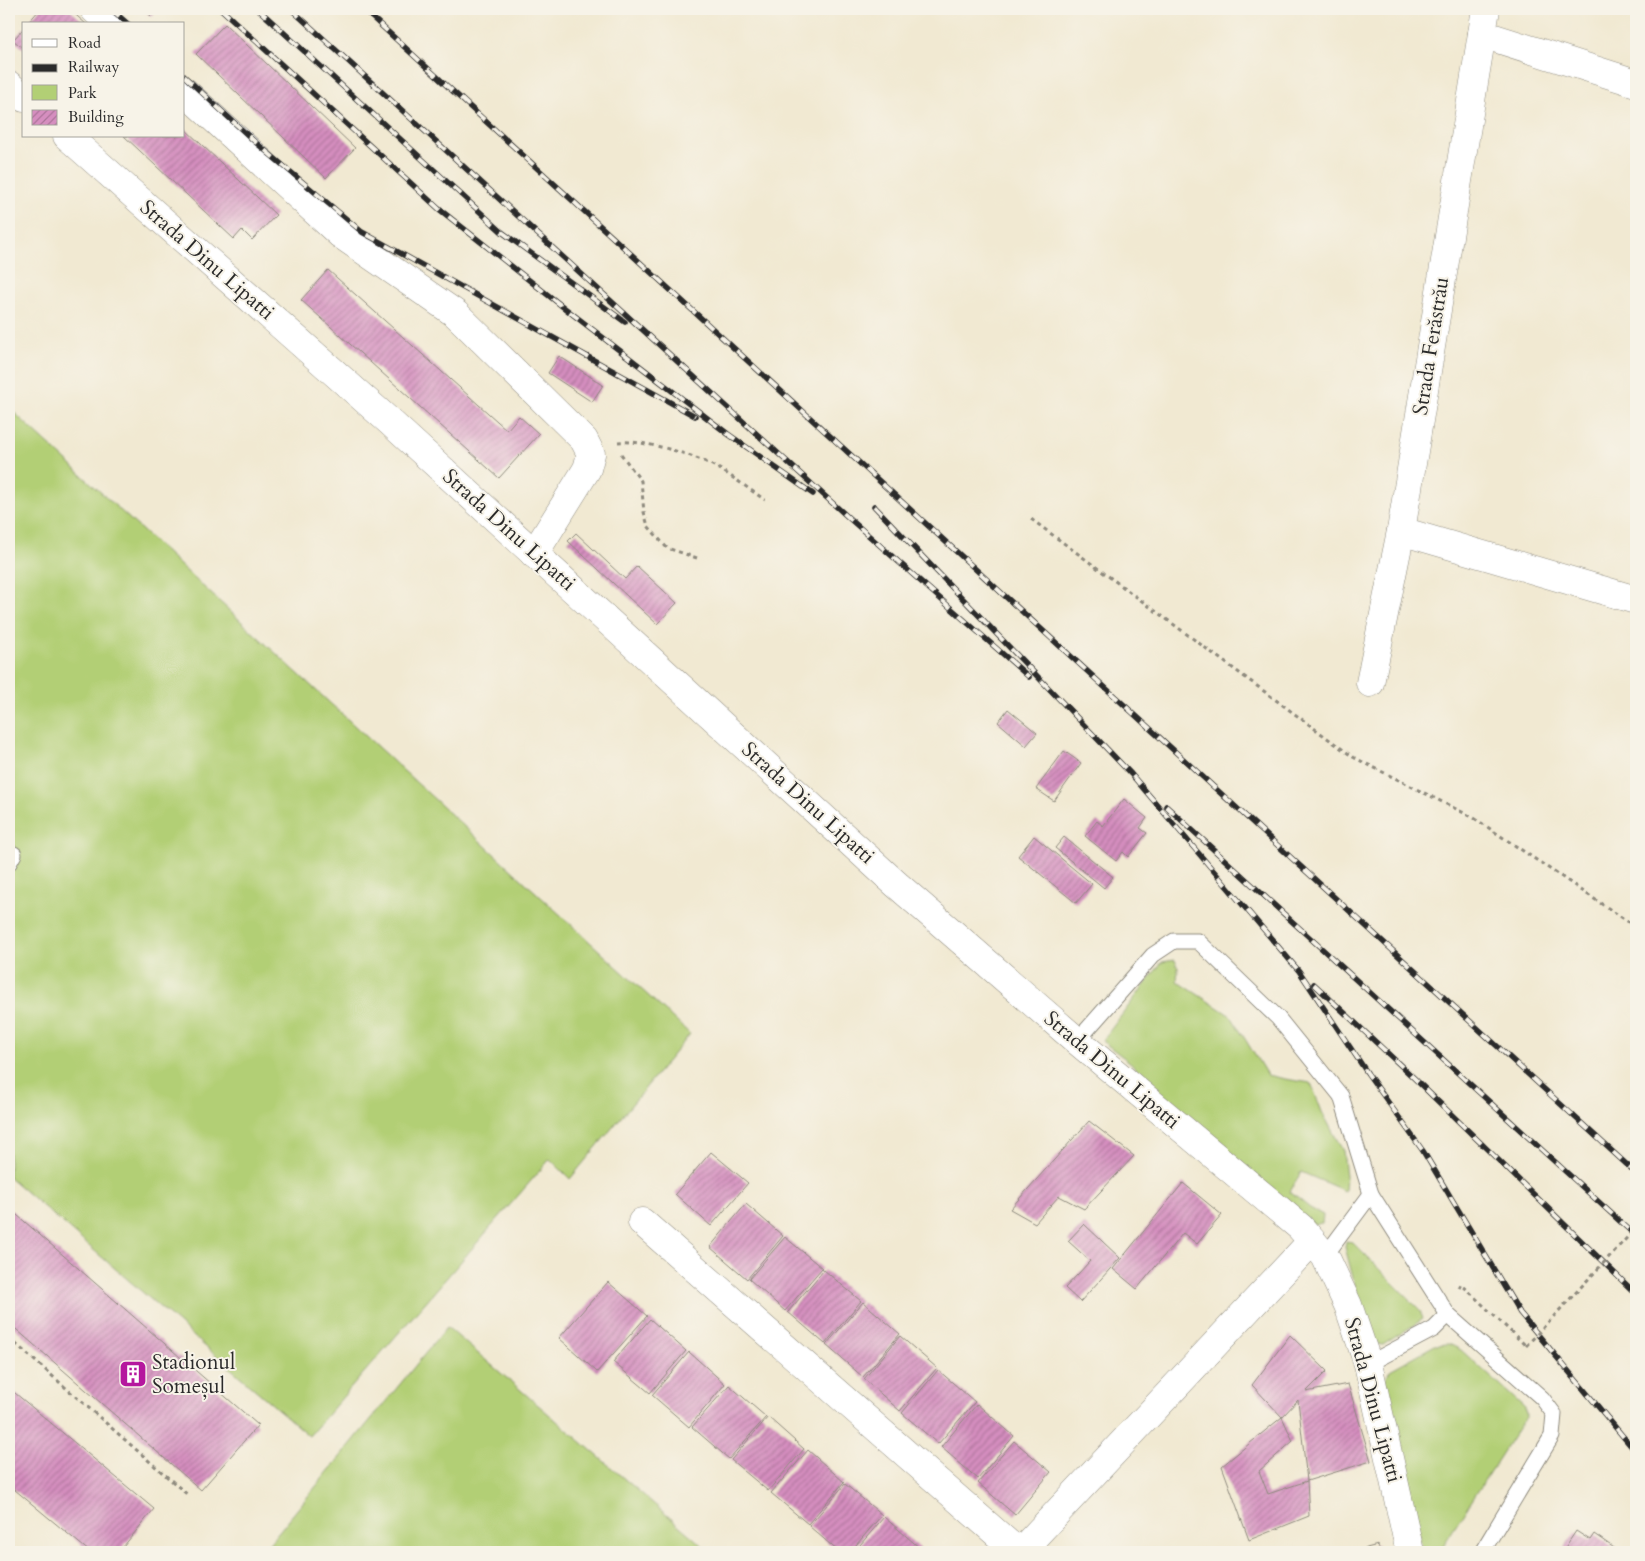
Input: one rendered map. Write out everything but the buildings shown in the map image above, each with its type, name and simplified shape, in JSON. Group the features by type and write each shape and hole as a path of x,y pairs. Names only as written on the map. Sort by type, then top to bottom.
{"street":[{"path":"94,9 108,22"},
{"path":"1484,21 1636,83"},
{"name":"Strada Ferăstrău","path":"1370,683 1401,531 1484,21"},
{"path":"9,85 22,96"},
{"path":"185,93 340,234 456,314 584,440 600,449 534,554"},
{"name":"Strada Dinu Lipatti","path":"69,138 389,421 896,884 1077,1041 1300,1227 1318,1248 1348,1305 1368,1364 1410,1552"},
{"path":"1401,531 1636,600"},
{"path":"642,1222 1019,1552 1318,1248"}],"lane":[{"path":"1077,1041 1153,955 1174,941 1198,941 1278,1018 1341,1096 1371,1194 1448,1315 1542,1398 1554,1414 1552,1436 1482,1552"},
{"path":"1318,1248 1371,1194"},
{"path":"1368,1364 1434,1329 1448,1315"}],"path":[{"path":"600,449 630,441 667,448 715,467 765,500"},
{"path":"600,449 621,455 641,481 644,512 648,526 667,548 697,558"},
{"path":"1031,520 1354,757 1474,818 1636,927"},
{"path":"1461,1284 1526,1346 1636,1228"},
{"path":"9,1338 189,1496"}],"green space":[{"path":"9,408 690,1034 570,1179 550,1159 309,1436 9,1177"},
{"path":"1175,960 1178,968 1177,981 1231,1016 1267,1075 1311,1083 1322,1112 1343,1151 1346,1176 1345,1191 1301,1172 1290,1192 1310,1208 1323,1215 1322,1223 1304,1225 1149,1084 1131,1063 1102,1041 1162,962"},
{"path":"1346,1241 1352,1242 1420,1310 1423,1319 1383,1345 1376,1344 1368,1335 1345,1247"},
{"path":"447,1327 710,1552 262,1552"},
{"path":"1449,1344 1461,1350 1525,1408 1526,1416 1439,1552 1423,1552 1385,1393 1386,1379 1390,1370 1435,1345"}],"railway":[{"path":"111,9 126,22"},
{"path":"221,9 439,209 728,434 813,494"},
{"path":"258,9 502,232 625,322"},
{"path":"291,9 850,519 1029,677"},
{"path":"363,9 1636,1173"},
{"path":"185,77 254,141 362,232 695,416"},
{"path":"874,506 1131,774 1299,971 1368,1074 1423,1151 1520,1313 1636,1452"},
{"path":"1166,806 1636,1236"},
{"path":"1314,984 1414,1078 1636,1294"}],"place":[{"name":"Stadionul Someșul","path":"133,1374"}]}
